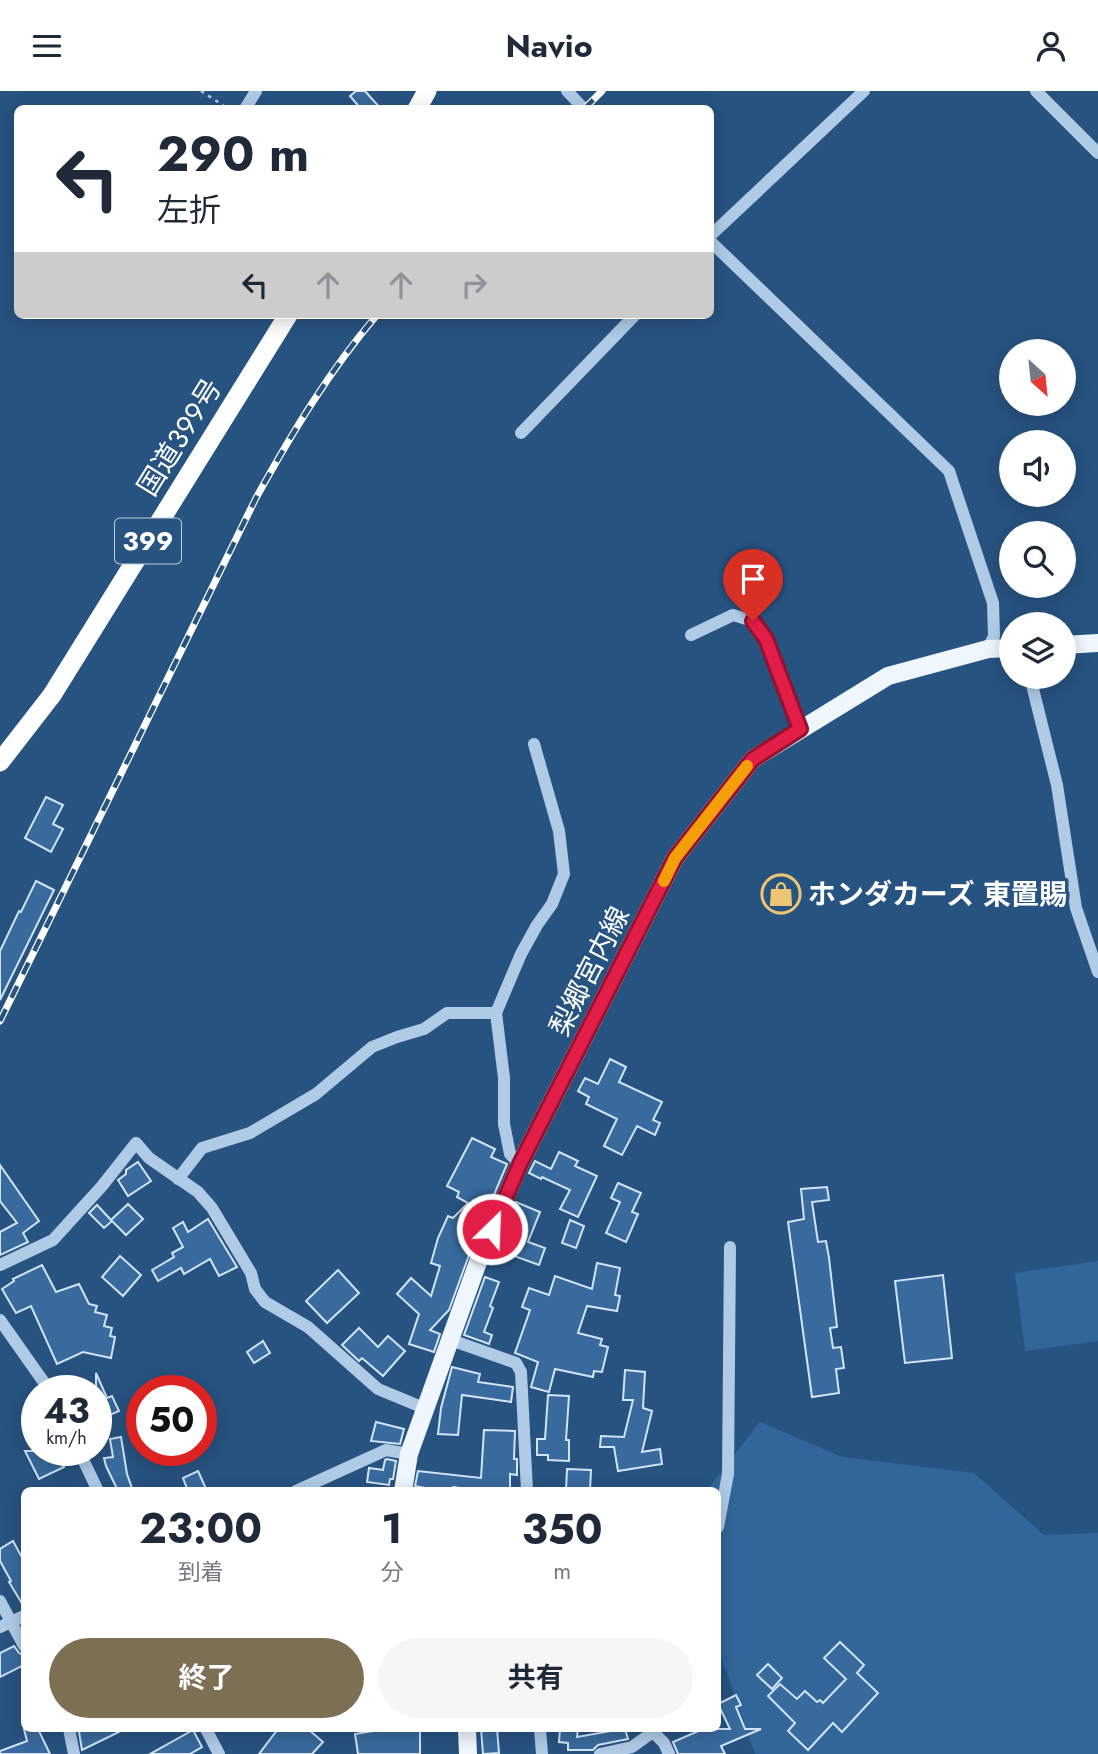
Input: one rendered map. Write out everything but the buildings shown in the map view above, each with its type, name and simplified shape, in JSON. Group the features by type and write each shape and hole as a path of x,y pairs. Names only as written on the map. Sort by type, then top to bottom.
{"highway":[{"name":"国道399号","path":"0,762 52,695 286,319"}],"main road":[{"path":"1076,644 1098,643"},
{"name":"梨郷宮内線","path":"404,1487 409,1454 424,1408 482,1251 520,1164 675,858 753,759 888,676 988,649 999,649"},
{"path":"467,1732 468,1754"}],"street":[{"path":"567,91 580,105"},
{"path":"714,234 864,91"},
{"path":"1036,91 1098,153"},
{"path":"714,242 949,471 993,603 994,636 988,649"},
{"path":"521,433 631,319"},
{"path":"691,635 733,615 753,621 766,639 800,729"},
{"path":"1033,689 1057,785 1076,908 1098,972"},
{"path":"520,1164 510,1154 504,1124 504,1077 496,1013 521,954 552,904 564,874 559,831 534,744"},
{"path":"178,1179 202,1147 250,1133 316,1094 372,1047 424,1029 447,1013 496,1013"},
{"path":"0,1265 53,1240 65,1230 136,1143 149,1158 198,1192 212,1208 251,1273 255,1289 265,1302 308,1327 378,1389 424,1408"},
{"path":"721,1511 728,1474 730,1247"},
{"path":"0,1320 39,1375"},
{"path":"451,1340 516,1363 521,1372 527,1487"},
{"path":"305,1487 386,1450 409,1454"},
{"path":"86,1466 95,1487"},
{"path":"0,1601 6,1624 21,1642"},
{"path":"70,1732 74,1754"},
{"path":"208,1732 219,1754"},
{"path":"540,1732 542,1754"},
{"path":"600,1754 632,1747 652,1732"},
{"path":"656,1732 669,1754"}],"path":[{"path":"201,91 223,105"}],"shaded area":[{"path":"1098,1261 1098,1341 1025,1351 1015,1273"},
{"path":"760,1422 842,1457 974,1473 1044,1535 1098,1533 1098,1754 755,1754 721,1657 721,1487 709,1487"}],"railway":[{"path":"588,105 602,91"},
{"path":"0,1021 256,498 312,403 374,319"}],"slow traffic":[{"path":"664,881 675,858 747,766"}],"place":[{"name":"ホンダカーズ 東置賜","path":"781,894"}],"route":[{"path":"492,1229 520,1164 675,858 753,759 800,729 766,639 753,621"}]}
